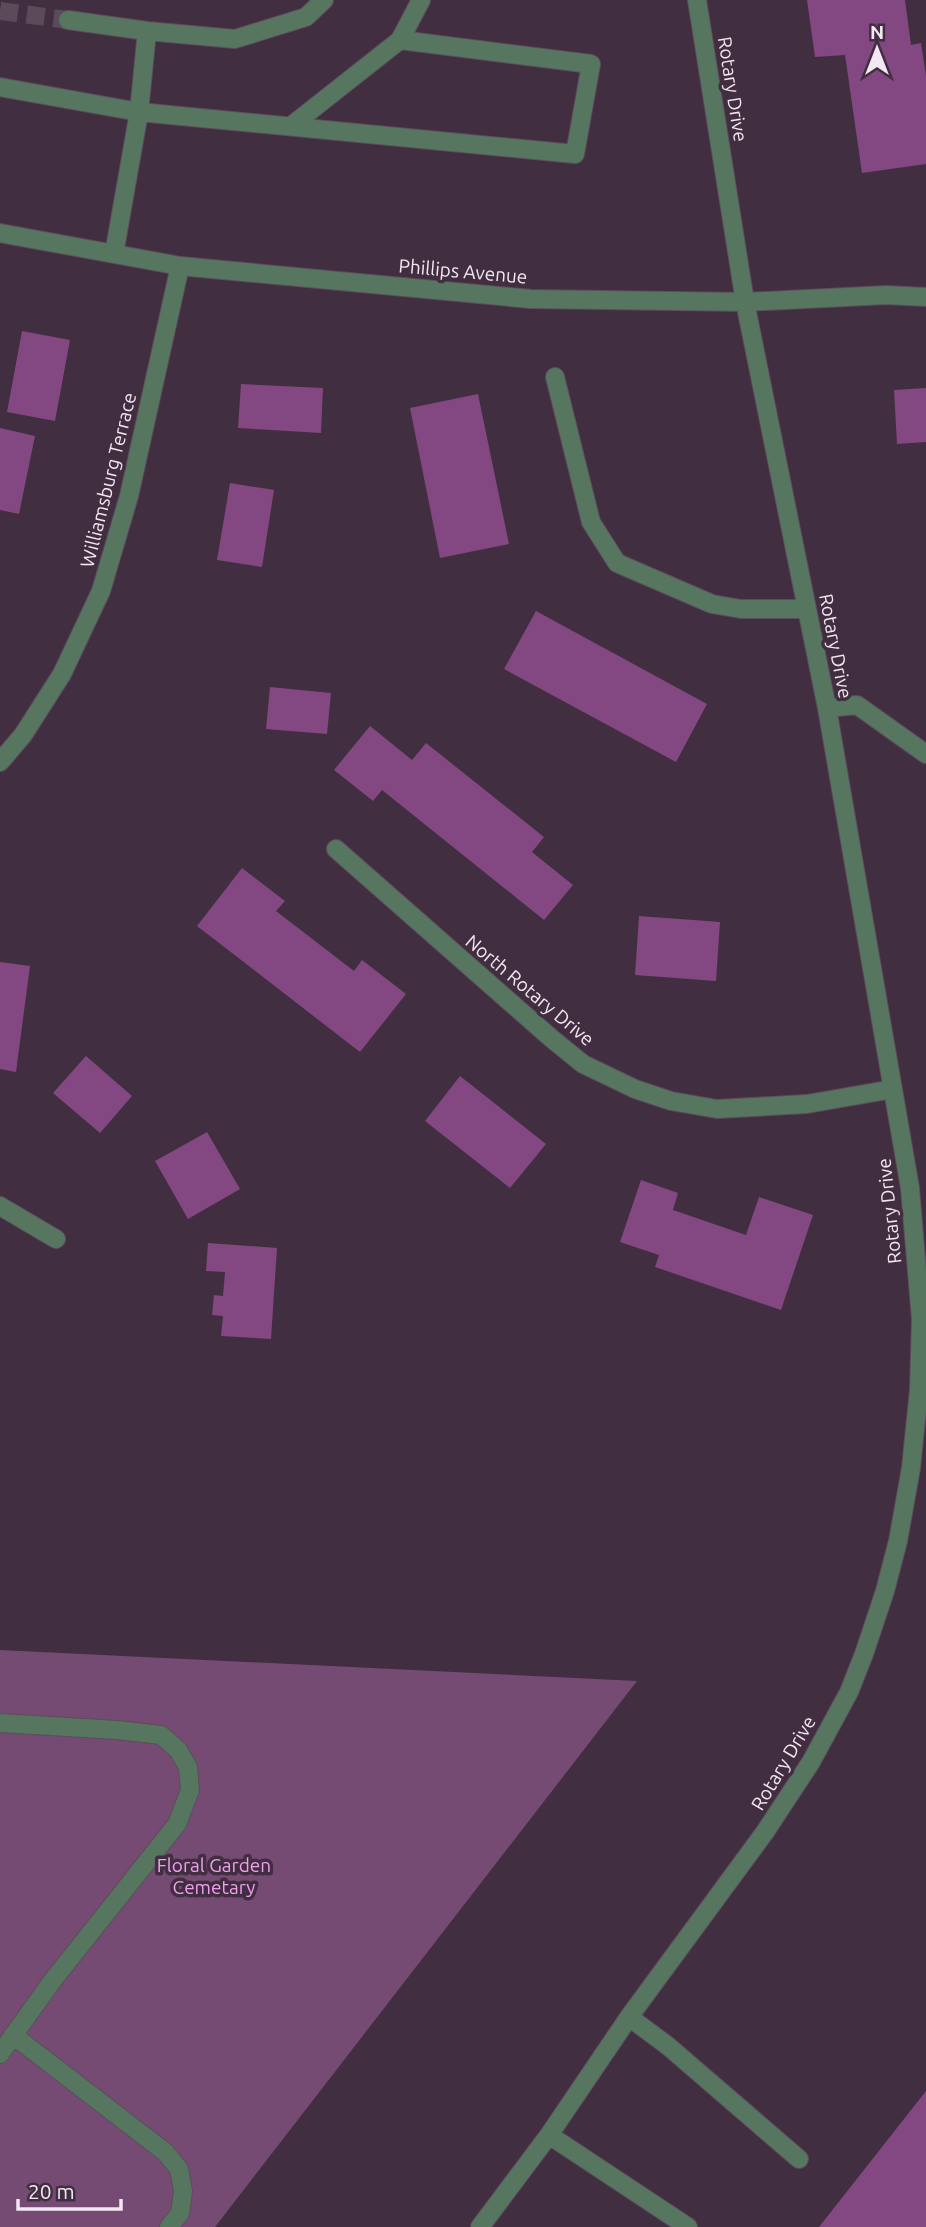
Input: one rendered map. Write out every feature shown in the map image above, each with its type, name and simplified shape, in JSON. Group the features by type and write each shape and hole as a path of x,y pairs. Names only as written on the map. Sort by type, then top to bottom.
{"street":[{"path":"68,20 234,38 306,17 324,0"},
{"path":"291,125 400,40 421,0"},
{"name":"Rotary Drive","path":"480,2227 549,2135 629,2017 765,1832 811,1762 849,1692 885,1591 898,1541 911,1468 919,1390 921,1319 910,1188 827,708 745,302 697,0"},
{"path":"114,254 139,112 148,30"},
{"path":"0,87 139,112 575,154 590,64 400,40"},
{"name":"Phillips Avenue","path":"0,233 180,266 531,299 745,302 887,295 926,297"},
{"name":"Williamsburg Terrace","path":"0,762 23,735 62,674 101,591 129,496 180,266"},
{"path":"555,377 592,522 617,563 712,604 741,609 807,608"},
{"path":"827,708 857,705 926,754"},
{"name":"North Rotary Drive","path":"336,849 551,1038 583,1063 635,1089 671,1101 717,1109 807,1104 893,1089"},
{"path":"0,1206 56,1239"},
{"path":"0,1723 160,1735 178,1750 188,1768 190,1790 177,1824 54,1980 0,2054"},
{"path":"629,2017 668,2046 799,2159"},
{"path":"13,2035 165,2152 179,2169 183,2191 180,2213 169,2227"},
{"path":"549,2135 688,2227"}],"green space":[{"name":"Floral Garden Cemetary","path":"0,1650 637,1681 215,2227 0,2227"}],"building":[{"path":"807,0 905,0 911,45 921,43 926,76 926,164 862,173 845,55 815,57"},
{"path":"22,331 70,340 55,421 7,412"},
{"path":"241,384 323,388 321,433 238,428"},
{"path":"926,388 926,442 897,444 894,390"},
{"path":"478,394 509,544 440,558 410,408"},
{"path":"0,428 35,436 19,514 0,510"},
{"path":"230,483 274,490 262,567 217,560"},
{"path":"536,611 707,704 676,762 504,669"},
{"path":"270,687 331,693 327,734 266,729"},
{"path":"370,726 412,760 426,743 544,837 532,852 573,885 544,920 382,790 373,801 334,770"},
{"path":"242,868 285,901 276,911 354,971 362,960 406,994 360,1052 197,926"},
{"path":"639,916 720,922 716,981 635,975"},
{"path":"0,962 30,966 16,1072 0,1069"},
{"path":"86,1056 132,1096 100,1133 53,1093"},
{"path":"460,1076 546,1144 510,1188 425,1121"},
{"path":"207,1132 240,1189 188,1219 155,1161"},
{"path":"641,1180 678,1193 673,1210 746,1235 759,1197 813,1215 781,1310 655,1267 659,1255 620,1242"},
{"path":"208,1243 277,1248 271,1339 221,1336 223,1316 212,1315 214,1295 223,1296 225,1272 206,1271"},
{"path":"926,2091 926,2227 819,2227"}],"tunnel":[{"path":"0,11 68,20"}]}
